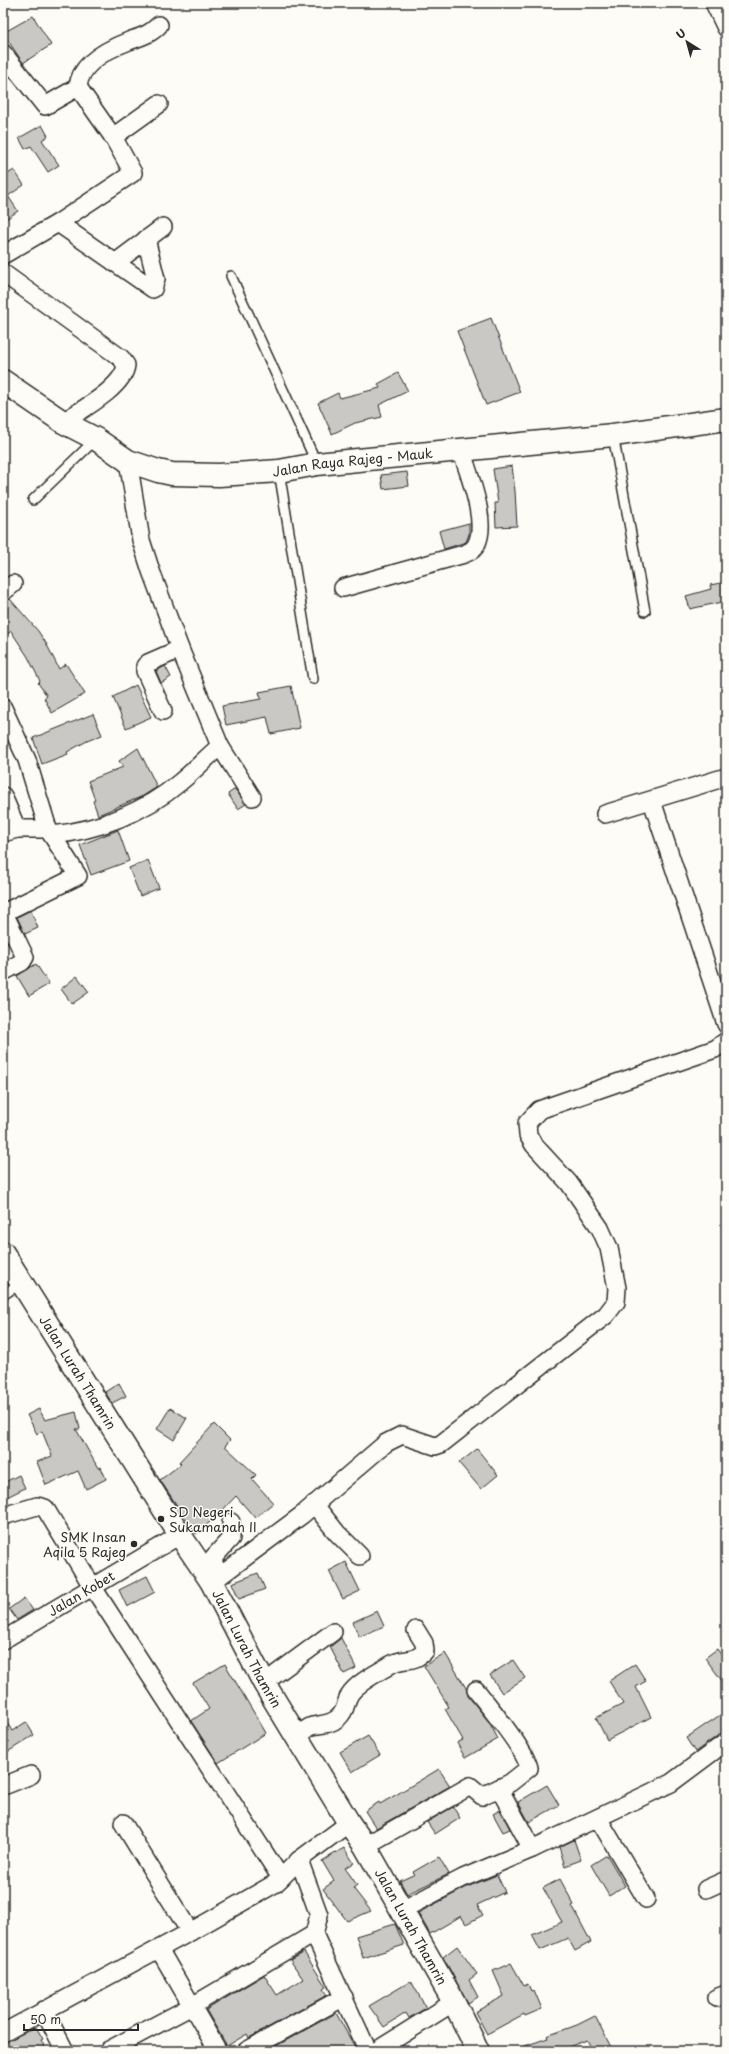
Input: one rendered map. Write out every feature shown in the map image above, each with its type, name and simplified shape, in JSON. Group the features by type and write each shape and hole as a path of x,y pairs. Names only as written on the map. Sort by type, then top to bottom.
{"street":[{"path":"714,3 726,28"},
{"path":"3,255 58,223 134,173 113,136 78,87 79,77 85,68 96,59 126,42 150,33 159,25"},
{"path":"3,53 45,106 78,87"},
{"path":"113,136 159,104"},
{"path":"58,223 152,288 155,287 156,279 146,239"},
{"path":"115,263 163,226"},
{"path":"3,273 121,358 126,365 124,373 114,386 63,422"},
{"name":"Jalan Raya Rajeg - Mauk","path":"3,381 63,422 96,439 128,461 172,474 190,475 279,471 316,464 461,449 613,436 726,419"},
{"path":"343,588 464,554 476,546 480,537 481,525 478,506 461,449"},
{"path":"128,461 141,540 180,649 220,746 252,797"},
{"path":"162,711 145,666 148,663 180,649"},
{"path":"3,708 27,760 50,832 78,876 3,913 25,957 22,962 3,972"},
{"path":"3,796 10,831 50,832 81,830 138,810 178,784 220,746"},
{"path":"605,814 652,801 726,777"},
{"path":"652,801 726,1024"},
{"path":"215,1579 314,1504 386,1443 395,1437 402,1435 435,1446 441,1444 606,1315 616,1302 617,1288 606,1241 600,1228 569,1182 531,1140 528,1134 527,1123 539,1110 715,1049 726,1040"},
{"name":"Jalan Lurah Thamrin","path":"3,1253 180,1535 215,1579 264,1683 349,1824 365,1846 454,2002 478,2051"},
{"path":"314,1504 337,1532 360,1556"},
{"path":"3,1516 37,1506 45,1508 92,1586 281,1878"},
{"path":"215,1579 216,1571 214,1558 230,1542 233,1530 232,1522"},
{"name":"Jalan Kobet","path":"3,1640 180,1535"},
{"path":"297,1737 311,1726 325,1725 337,1719 346,1711 347,1700 353,1691 387,1667 399,1660 412,1660 422,1655 426,1651 426,1648 416,1630"},
{"path":"264,1683 333,1632"},
{"path":"365,1846 470,1786 482,1796 499,1788 529,1768 528,1764 501,1722 476,1690"},
{"path":"402,1910 463,1878 532,1849 671,1783 726,1742"},
{"path":"3,1783 6,1785 31,1775"},
{"path":"499,1788 532,1849"},
{"path":"598,1818 646,1899"},
{"path":"123,1823 190,1932"},
{"path":"3,2033 190,1932 281,1878 299,1860 349,1824"},
{"path":"299,1860 319,1915 314,1934 368,2051"},
{"path":"706,1889 726,1880"},
{"path":"107,2051 192,2006 314,1934"},
{"path":"159,1949 218,2051"},
{"path":"246,2051 344,1997"},
{"path":"384,2049 454,2002"},
{"path":"44,2010 65,2051"}],"lane":[{"path":"231,276 316,464"},
{"path":"613,436 645,611"},
{"path":"33,500 96,439"},
{"path":"279,471 313,679"},
{"path":"3,1295 21,1283"}],"building":[{"path":"33,16 51,45 23,63 3,33"},
{"path":"42,125 48,136 42,140 59,165 48,172 31,146 25,149 19,138"},
{"path":"14,170 24,185 8,196 18,211 3,221 3,177"},
{"path":"491,318 520,392 486,405 457,331"},
{"path":"398,373 408,391 379,405 382,417 355,423 332,434 318,403 338,393 340,398 380,388 378,384"},
{"path":"512,466 517,526 496,527 495,503 498,503 493,469"},
{"path":"407,472 409,486 383,489 381,475"},
{"path":"469,523 469,534 466,542 444,549 439,531"},
{"path":"726,582 726,601 690,609 686,596 711,589 710,585"},
{"path":"10,599 38,631 59,669 66,664 85,694 52,713 44,698 47,696 38,683 40,681 28,657 11,631 8,634 3,628 3,602"},
{"path":"165,666 171,677 161,683 156,671"},
{"path":"136,685 151,717 126,728 113,697"},
{"path":"291,686 300,728 271,734 267,717 226,725 222,706 261,699 259,692"},
{"path":"93,714 102,735 67,752 68,754 42,764 33,738"},
{"path":"138,748 157,787 143,796 98,815 93,801 95,800 88,781 123,767 119,761"},
{"path":"235,789 246,804 238,809 228,794"},
{"path":"118,830 129,861 91,875 80,845"},
{"path":"148,860 159,888 140,896 129,868"},
{"path":"31,911 38,928 25,934 17,917"},
{"path":"36,964 49,984 29,996 17,976"},
{"path":"77,976 89,992 72,1004 61,989"},
{"path":"119,1383 126,1396 112,1403 105,1392"},
{"path":"170,1408 187,1418 174,1440 157,1429"},
{"path":"39,1409 45,1420 76,1412 80,1429 76,1429 98,1468 101,1467 106,1479 86,1489 78,1471 46,1485 37,1462 52,1456 42,1431 37,1434 27,1415"},
{"path":"214,1424 230,1440 225,1446 256,1475 252,1479 273,1503 255,1518 236,1496 218,1515 196,1534 160,1480 181,1464 179,1462"},
{"path":"477,1449 498,1475 481,1489 459,1463"},
{"path":"19,1475 25,1488 3,1499 3,1483"},
{"path":"346,1562 360,1591 343,1599 329,1571"},
{"path":"258,1573 265,1589 239,1599 232,1583"},
{"path":"147,1576 155,1592 127,1607 119,1590"},
{"path":"24,1598 33,1610 17,1620 9,1609"},
{"path":"377,1611 384,1626 359,1637 353,1622"},
{"path":"341,1638 356,1668 344,1674 330,1647"},
{"path":"717,1649 726,1661 726,1686 705,1658"},
{"path":"445,1653 466,1688 468,1696 489,1722 498,1739 465,1758 457,1743 463,1740 445,1709 449,1707 424,1666"},
{"path":"513,1660 525,1678 502,1693 490,1675"},
{"path":"225,1664 266,1733 218,1763 191,1721 209,1709 193,1683"},
{"path":"635,1664 646,1681 636,1687 651,1717 607,1740 596,1718 623,1704 609,1681"},
{"path":"726,1711 726,1732 720,1734 695,1752 686,1738"},
{"path":"3,1716 12,1731 26,1722 34,1735 3,1755"},
{"path":"368,1736 380,1755 352,1772 340,1752"},
{"path":"439,1769 450,1786 376,1828 365,1811 379,1802 380,1804"},
{"path":"547,1785 559,1805 529,1822 518,1802"},
{"path":"453,1807 460,1818 435,1834 427,1822"},
{"path":"500,1810 510,1829 503,1832 493,1814"},
{"path":"574,1840 581,1860 565,1866 559,1847"},
{"path":"344,1848 354,1863 345,1868 357,1885 353,1888 371,1911 347,1921 323,1889 334,1881 322,1861"},
{"path":"607,1855 625,1886 609,1896 591,1865"},
{"path":"439,1857 449,1874 407,1894 400,1881 415,1874 413,1872"},
{"path":"497,1875 505,1892 477,1905 483,1915 466,1924 461,1916 430,1934 418,1913 467,1887"},
{"path":"560,1879 591,1942 575,1951 568,1938 540,1950 532,1935 562,1922 543,1888"},
{"path":"395,1924 404,1945 363,1958 356,1936"},
{"path":"457,1946 477,1974 469,1980 478,1997 468,2003 443,1957"},
{"path":"304,1952 326,1987 323,1989 327,1995 249,2038 247,2034 227,2046 206,2010 264,1975 277,1995 303,1979 290,1960"},
{"path":"511,1963 524,1986 528,1984 531,1991 534,1990 542,2009 525,2016 524,2014 487,2034 475,2012 504,1996 493,1971"},
{"path":"411,1981 426,2008 409,2018 406,2013 384,2027 369,2006"},
{"path":"336,2013 357,2051 267,2051"},
{"path":"595,2016 613,2051 593,2051 587,2040 557,2051 517,2051 516,2049 548,2038 547,2036 577,2025"},
{"path":"36,2027 43,2039 41,2040 47,2051 3,2051 3,2043"}],"place":[{"name":"SD Negeri Sukamanah II","path":"161,1519"},
{"name":"SMK Insan Aqila 5 Rajeg","path":"134,1544"}]}
